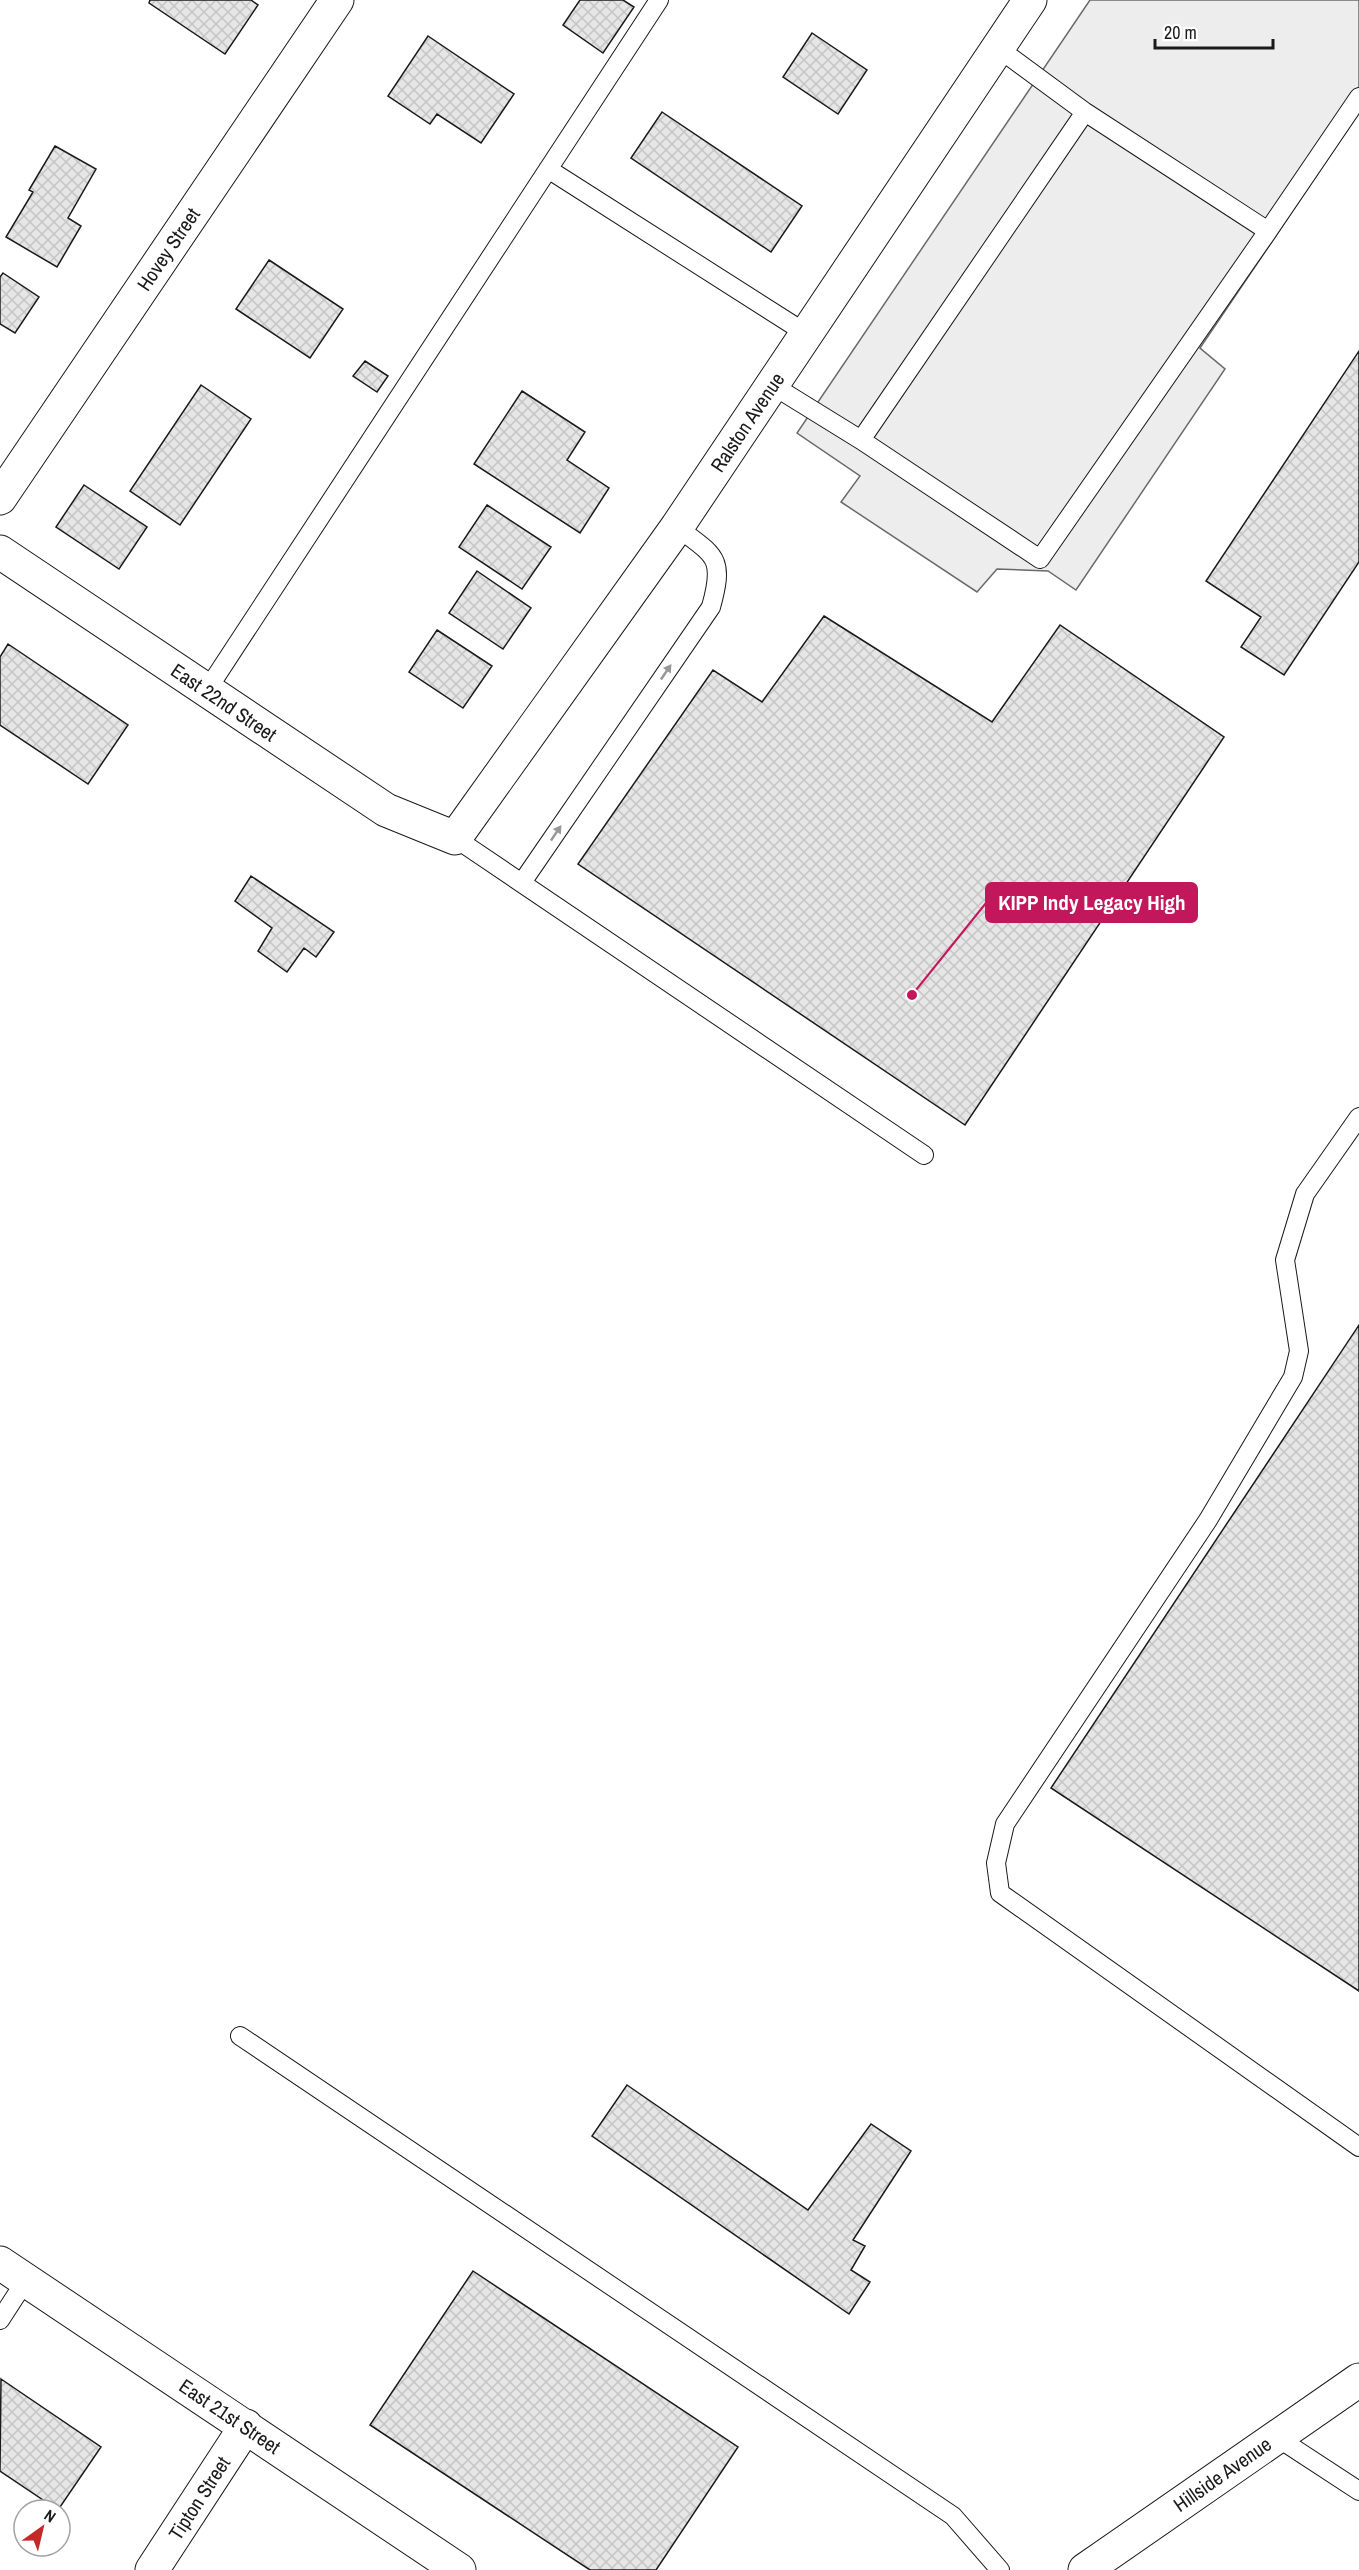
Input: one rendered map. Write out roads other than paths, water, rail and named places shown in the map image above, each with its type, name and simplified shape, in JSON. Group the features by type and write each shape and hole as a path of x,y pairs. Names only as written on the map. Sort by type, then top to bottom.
{"street":[{"name":"Hovey Street","path":"0,498 337,0"},
{"name":"Ralston Avenue","path":"455,838 677,527 1030,0"},
{"name":"East 22nd Street","path":"0,552 386,810 455,838"},
{"name":"East 21st Street","path":"13,2271 459,2570"},
{"name":"Hillside Avenue","path":"1085,2570 1275,2436 1359,2380"},
{"name":"Tipton Street","path":"152,2570 246,2426"}],"lane":[{"path":"207,690 659,0"},
{"path":"998,48 1085,112 1268,231"},
{"path":"772,385 861,440 1040,559 1359,97"},
{"path":"861,440 1085,112"},
{"path":"548,169 807,334"},
{"path":"523,881 711,607 719,579 712,554 677,527"},
{"path":"455,838 523,881 924,1155"},
{"path":"1359,1117 1305,1194 1285,1260 1299,1351 1293,1377 1208,1520 1005,1824 996,1863 1000,1893 1359,2147"},
{"path":"240,2036 953,2516 1000,2570"},
{"path":"0,2320 13,2271"},
{"path":"1275,2436 1359,2491"}],"place":[{"name":"KIPP Indy Legacy High","path":"912,995"}]}
